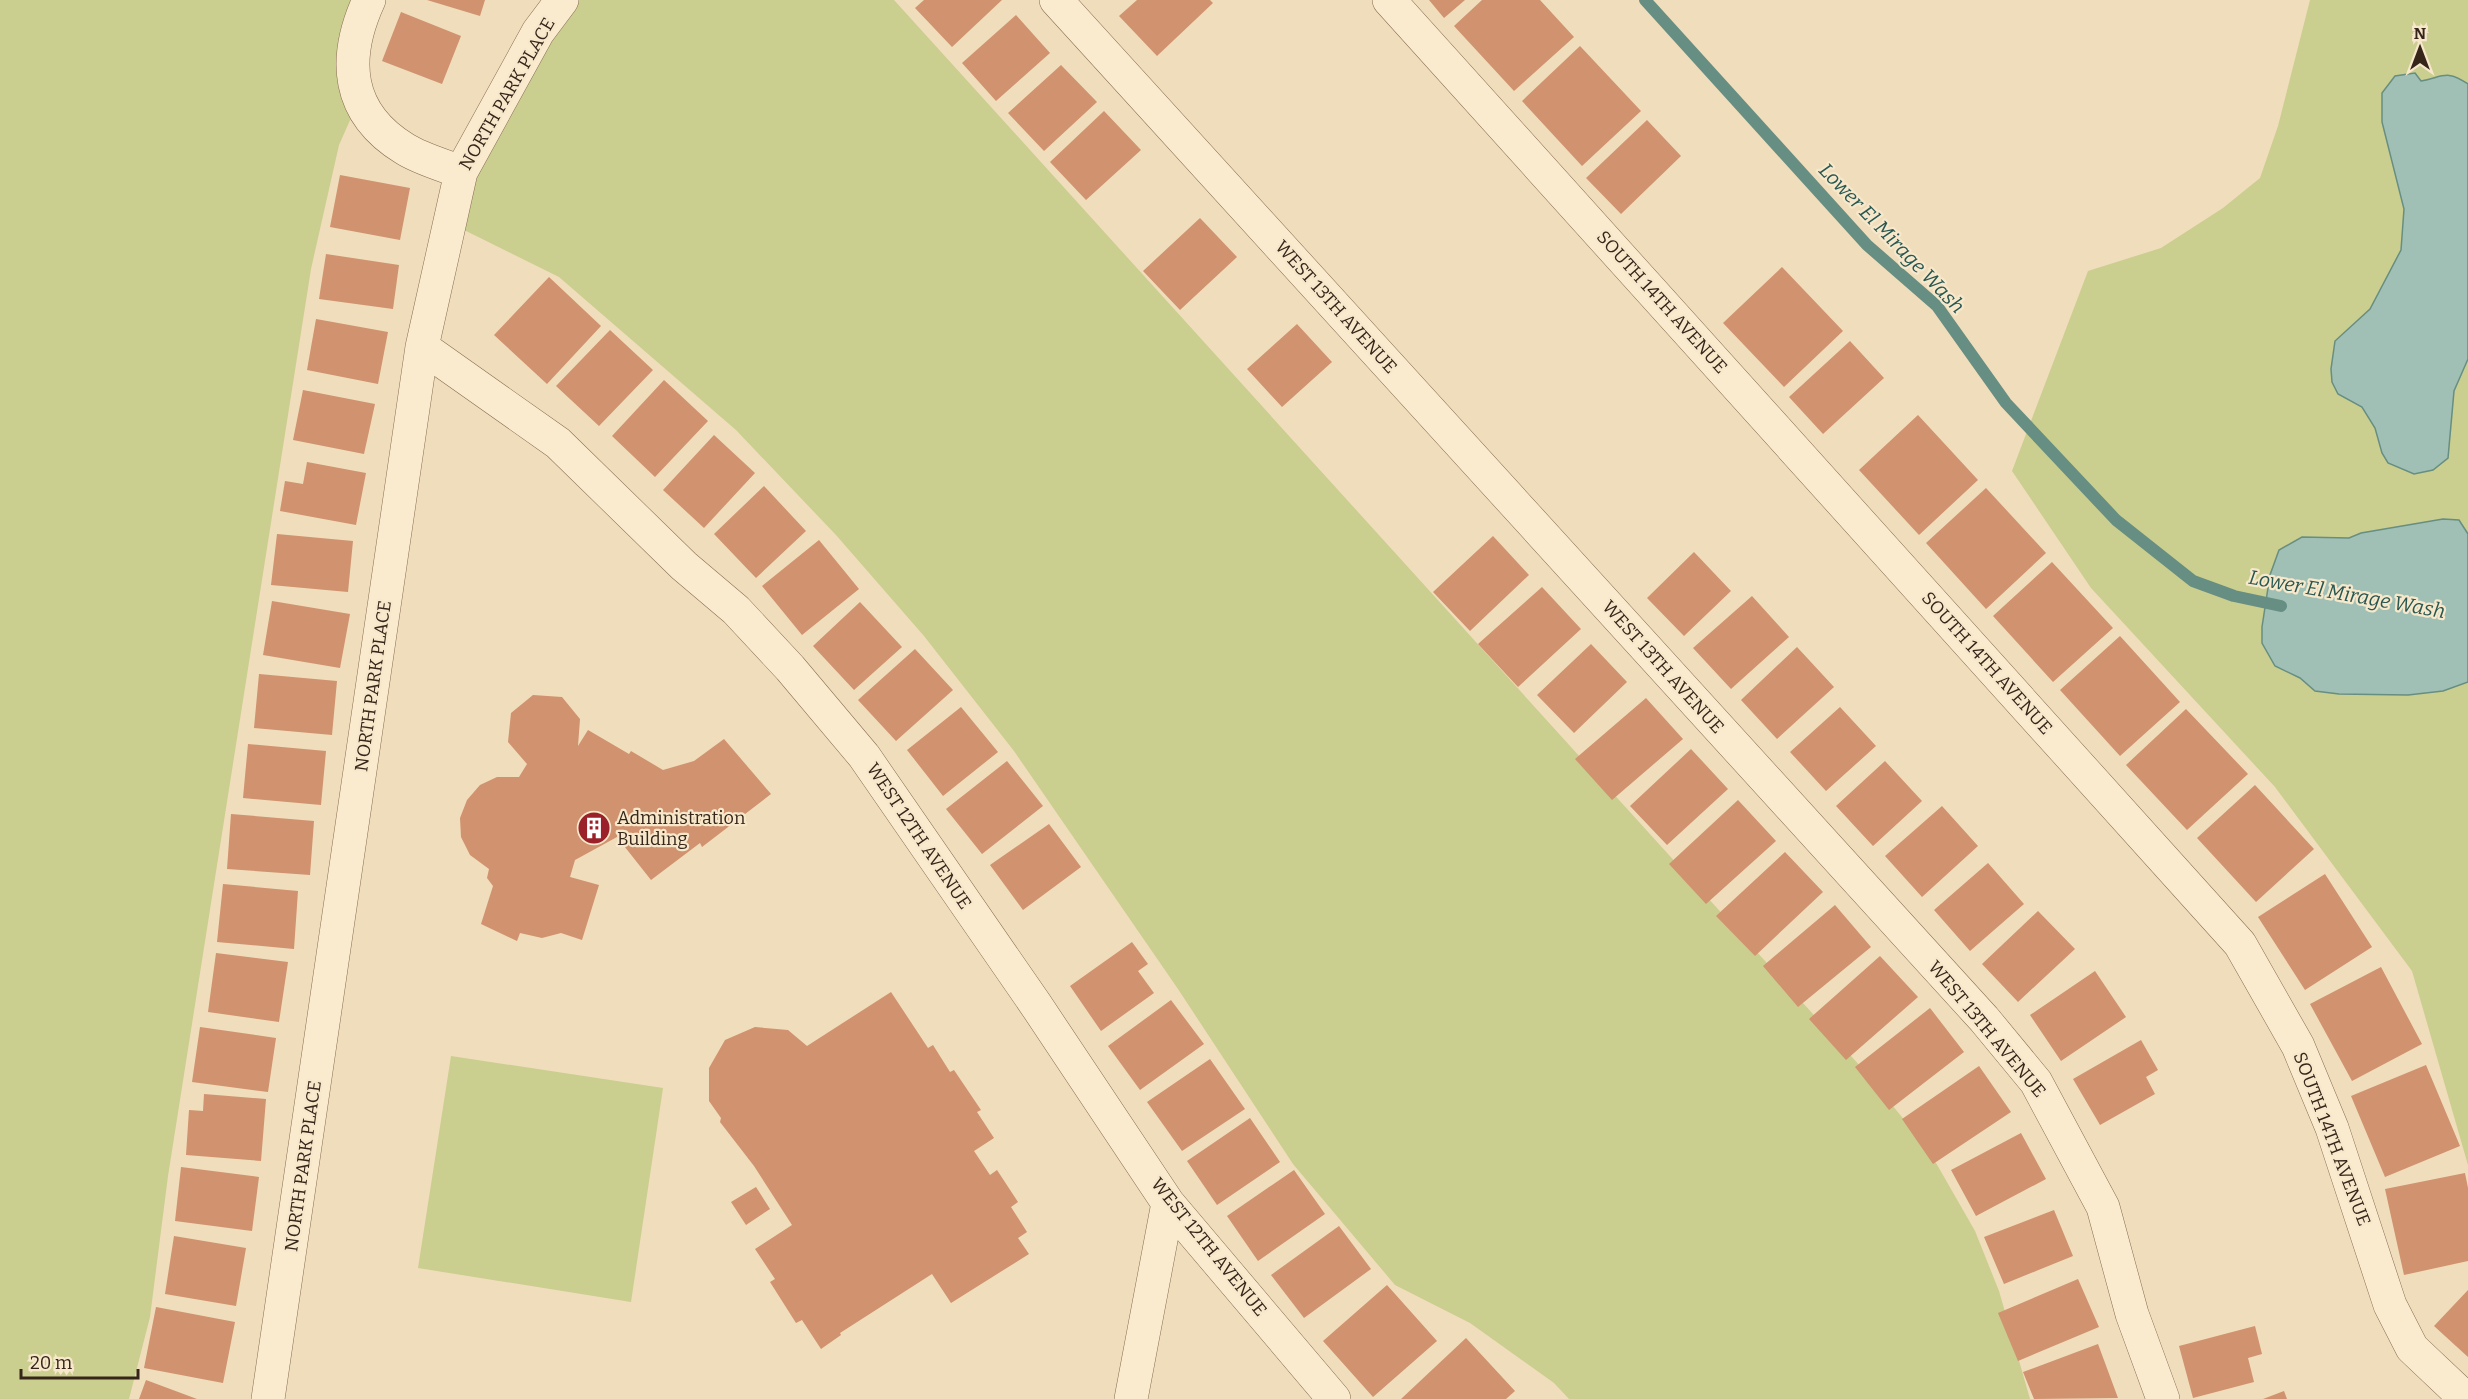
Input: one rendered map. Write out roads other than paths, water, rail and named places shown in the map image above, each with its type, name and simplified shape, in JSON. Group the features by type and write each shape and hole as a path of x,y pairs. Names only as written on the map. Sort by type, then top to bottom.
{"street":[{"path":"369,0 359,21 352,50 352,76 359,100 370,120 405,149 460,172"},
{"path":"538,32 547,0"},
{"name":"NORTH PARK PLACE","path":"268,1399 422,347 460,172 538,32 562,0"},
{"name":"WEST 13TH AVENUE","path":"1056,0 1984,1019 2036,1082 2103,1207 2132,1314 2163,1399"},
{"name":"SOUTH 14TH AVENUE","path":"1389,0 2240,944 2298,1046 2332,1128 2390,1305 2412,1348 2466,1399"},
{"name":"WEST 12TH AVENUE","path":"422,347 558,443 684,566 736,610 790,668 864,756 1036,1005 1168,1203 1334,1399"},
{"path":"1131,1399 1168,1203"}],"water":[{"path":"2415,73 2421,81 2449,75 2468,84 2468,359 2454,391 2448,458 2433,470 2414,474 2388,463 2382,453 2375,428 2362,407 2338,394 2332,382 2331,369 2335,341 2370,309 2401,250 2404,209 2382,122 2382,93 2395,76"},
{"path":"2443,519 2459,520 2468,534 2468,682 2443,691 2408,695 2339,694 2315,691 2300,678 2275,666 2262,643 2262,627 2270,575 2279,550 2302,537 2349,538 2361,533"}],"waterway":[{"name":"Lower El Mirage Wash","path":"1645,0 1867,245 1937,306 2006,403 2116,520 2193,581 2234,596 2281,606"}],"place":[{"name":"Administration Building","path":"594,828"}]}
